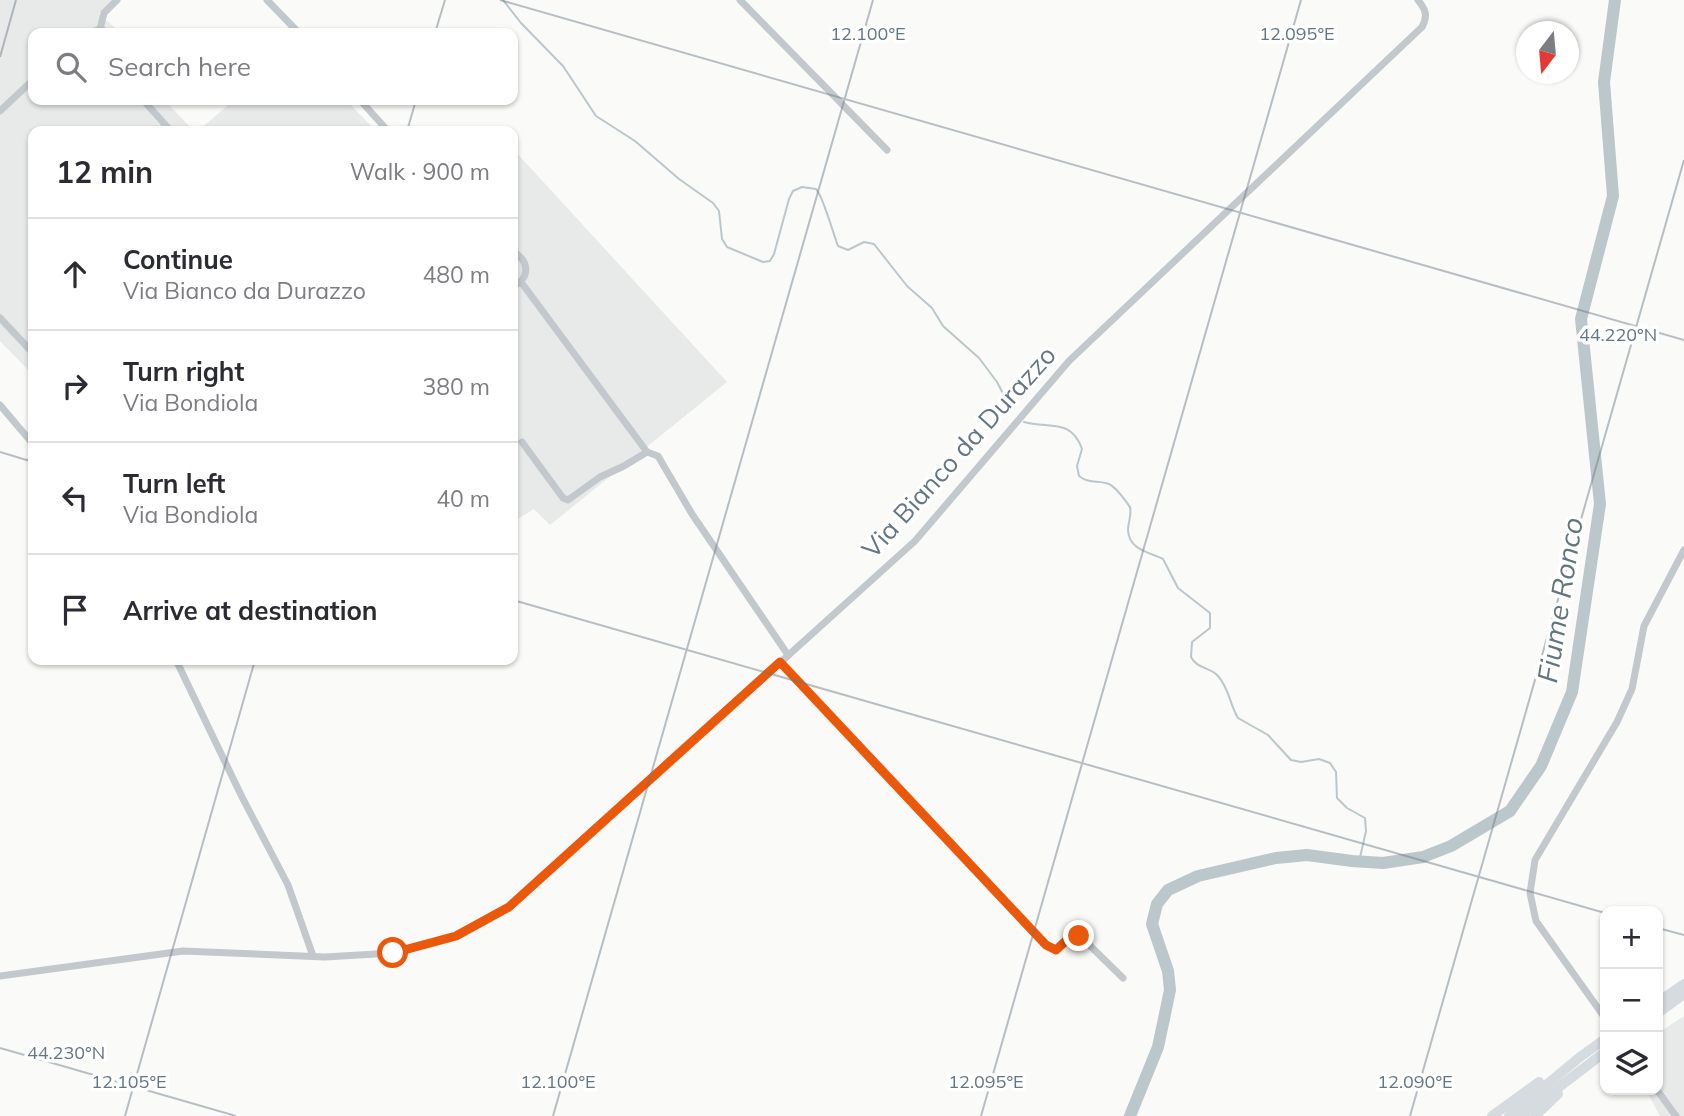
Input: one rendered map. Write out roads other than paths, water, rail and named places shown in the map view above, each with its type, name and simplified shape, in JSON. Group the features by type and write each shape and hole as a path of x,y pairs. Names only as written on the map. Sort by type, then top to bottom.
{"highway":[{"path":"1663,999 1684,984"},
{"path":"1663,1009 1684,994"},
{"path":"1508,1116 1600,1043"},
{"path":"1492,1116 1564,1064 1580,1057"},
{"path":"1521,1116 1600,1058"},
{"path":"1535,1116 1600,1058"}],"street":[{"path":"100,28 104,13 117,0"},
{"path":"267,0 294,28"},
{"path":"740,0 887,150"},
{"name":"Via Bianco da Durazzo","path":"0,976 183,951 313,956 393,953 456,936 509,907 915,541 1069,361 1422,27 1427,19 1426,10 1418,0"},
{"path":"0,111 28,85"},
{"path":"148,105 166,126"},
{"path":"365,105 383,126"},
{"path":"518,255 526,265 526,272 518,284"},
{"path":"521,282 647,452 658,456 692,514 788,655"},
{"path":"0,318 28,348"},
{"path":"0,405 28,437"},
{"path":"522,442 563,498 568,500 600,477 647,452"},
{"path":"1600,1011 1536,920 1530,893 1535,860 1617,722 1632,689 1644,626 1684,550"},
{"path":"780,662 1046,945 1056,950 1071,936 1079,936 1122,978"},
{"path":"178,665 288,885 313,956"},
{"path":"1662,1095 1680,1115"}],"waterway":[{"path":"503,0 521,23 563,66 596,116 635,141 679,179 713,203 719,211 722,239 727,247 763,262 770,261 793,191 802,187 816,189 838,246 848,250 864,242 874,244 907,286 932,308 943,326 979,358 997,382 1010,407"},
{"name":"Fiume Ronco","path":"1130,1116 1158,1047 1170,990 1168,971 1152,924 1157,904 1168,890 1198,876 1276,858 1307,855 1383,863 1423,857 1451,846 1510,811 1541,766 1572,692 1600,504 1581,319 1613,196 1604,82 1615,0"},
{"path":"1024,422 1058,426 1072,433 1082,449 1077,466 1079,476 1109,484 1118,491 1130,507 1128,530 1132,542 1163,559 1178,588 1210,613 1210,628 1192,642 1191,657 1222,681 1238,718 1268,735 1291,760 1301,762 1319,759 1330,763 1336,772 1337,798 1347,808 1365,818 1366,831 1359,862"}]}
